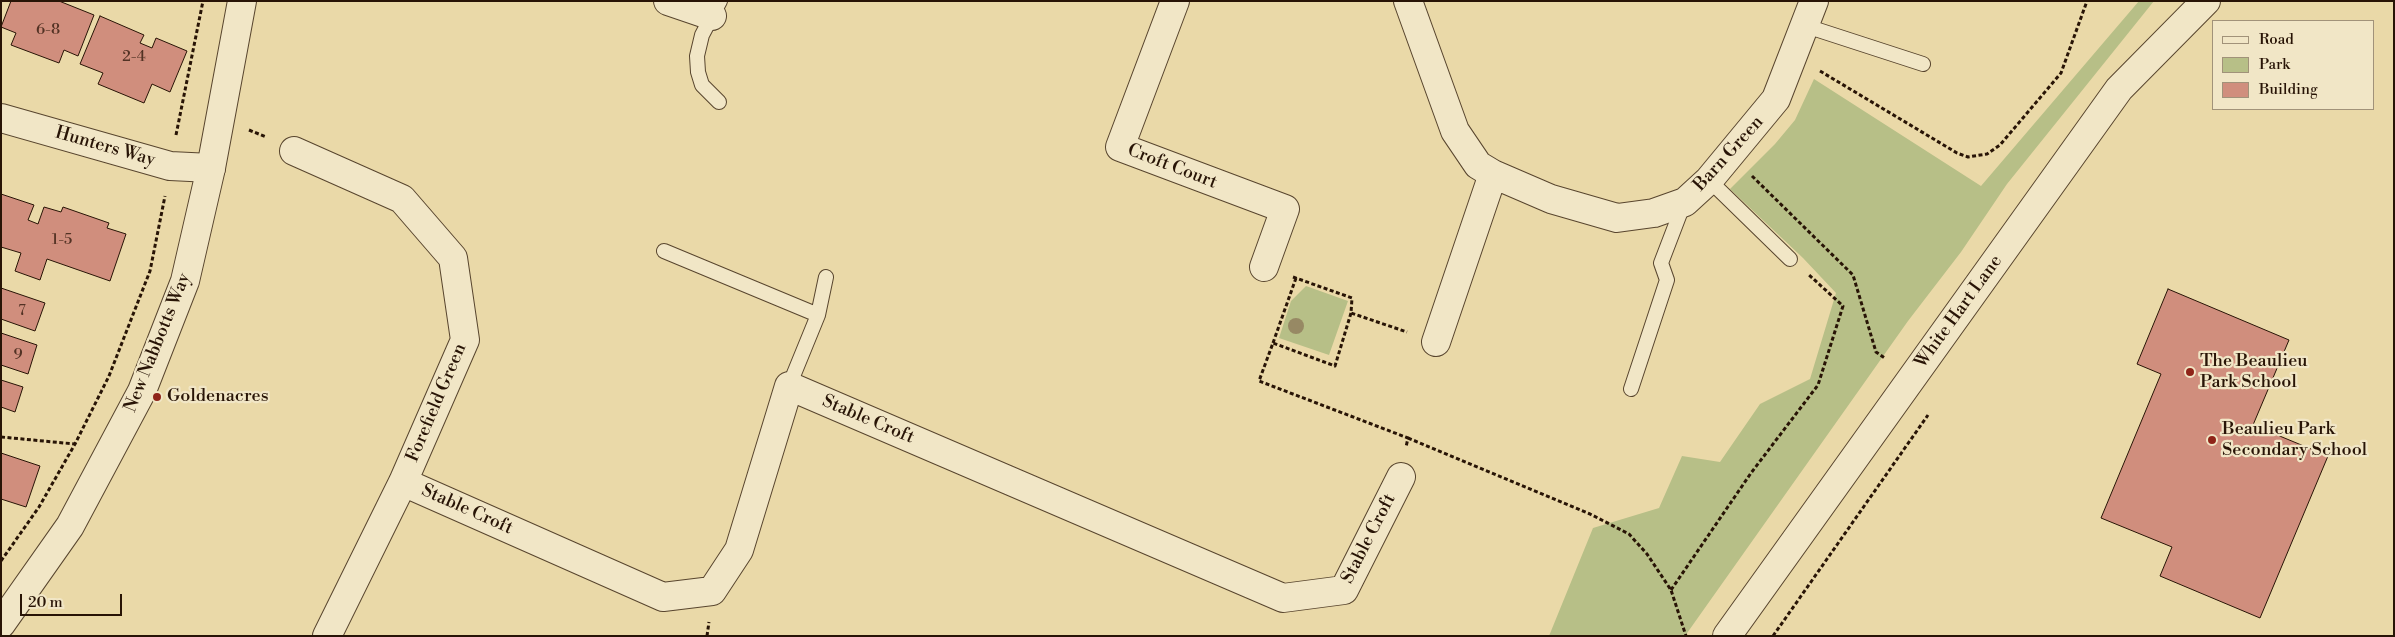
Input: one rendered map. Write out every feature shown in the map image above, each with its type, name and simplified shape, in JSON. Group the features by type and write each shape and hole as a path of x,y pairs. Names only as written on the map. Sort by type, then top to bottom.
{"street":[{"name":"New Nabbotts Way","path":"1,624 70,526 142,391 185,281 210,168 242,1"},
{"path":"668,1 716,8"},
{"name":"Croft Court","path":"1175,1 1120,147 1285,209 1264,267"},
{"name":"Barn Green","path":"1408,1 1455,131 1478,165 1493,174 1551,199 1617,218 1654,212 1685,202 1708,180 1731,155 1776,99 1810,13"},
{"name":"White Hart Lane","path":"1727,636 2120,89 2206,1"},
{"name":"Hunters Way","path":"1,118 170,166 210,168"},
{"name":"Forefield Green","path":"294,150 402,199 454,258 466,340 403,482 327,636"},
{"path":"1436,342 1493,174"},
{"name":"Stable Croft","path":"403,482 663,597 712,591 739,550 789,386 1283,598 1344,590 1401,477"}],"lane":[{"path":"716,8 697,56 698,72 702,85 719,102"},
{"path":"1810,13 1922,64"},
{"path":"1708,180 1790,259"},
{"path":"1631,388 1668,280 1660,262 1685,202"},
{"path":"664,251 818,315"},
{"path":"789,386 818,315 826,277"}],"path":[{"path":"1,561 39,507 75,444 109,376 150,271 203,1"},
{"path":"1793,58 1816,69 1957,153 1968,157 1987,154 2000,145 2061,72 2087,1"},
{"path":"220,116 294,150"},
{"path":"1731,155 1853,275 1876,352 1939,398 1773,636"},
{"path":"1672,590 1751,473 1818,385 1843,306 1790,259"},
{"path":"1264,267 1352,298 1351,313 1335,366 1273,343"},
{"path":"1296,278 1259,381 1408,438 1590,514 1629,534 1647,554 1672,590 1686,636"},
{"path":"1351,313 1436,342"},
{"path":"1,437 75,444"},
{"path":"1401,477 1408,438"}],"green space":[{"path":"2139,1 2154,1 2007,184 1961,252 1908,321 1685,636 1549,636 1593,528 1659,508 1682,456 1720,462 1760,404 1810,379 1836,293 1803,258 1730,189 1775,144 1795,120 1814,79 1981,186"},
{"path":"1306,286 1348,301 1329,355 1279,338 1291,301"}],"building":[{"path":"11,1 59,1 94,15 78,56 64,50 59,63 11,45 16,33 1,27"},
{"path":"100,16 144,35 140,43 152,48 156,38 187,51 170,92 152,84 144,103 98,84 103,73 80,64"},
{"path":"1,194 34,205 28,220 38,224 44,207 61,212 63,207 109,223 107,228 126,234 110,281 47,259 40,280 15,271 21,253 1,247"},
{"path":"1,288 45,303 35,331 1,319"},
{"name":"Beaulieu Park Secondary School","path":"2168,289 2289,340 2253,425 2328,456 2260,618 2160,576 2172,547 2101,518 2161,374 2137,364"},
{"path":"1,333 37,345 28,374 1,365"},
{"path":"1,380 23,387 15,412 1,407"},
{"path":"1,453 40,466 26,507 1,499"}],"place":[{"name":"The Beaulieu Park School","path":"2190,372"},
{"name":"Goldenacres","path":"157,397"},
{"name":"Beaulieu Park Secondary School","path":"2212,440"}]}
